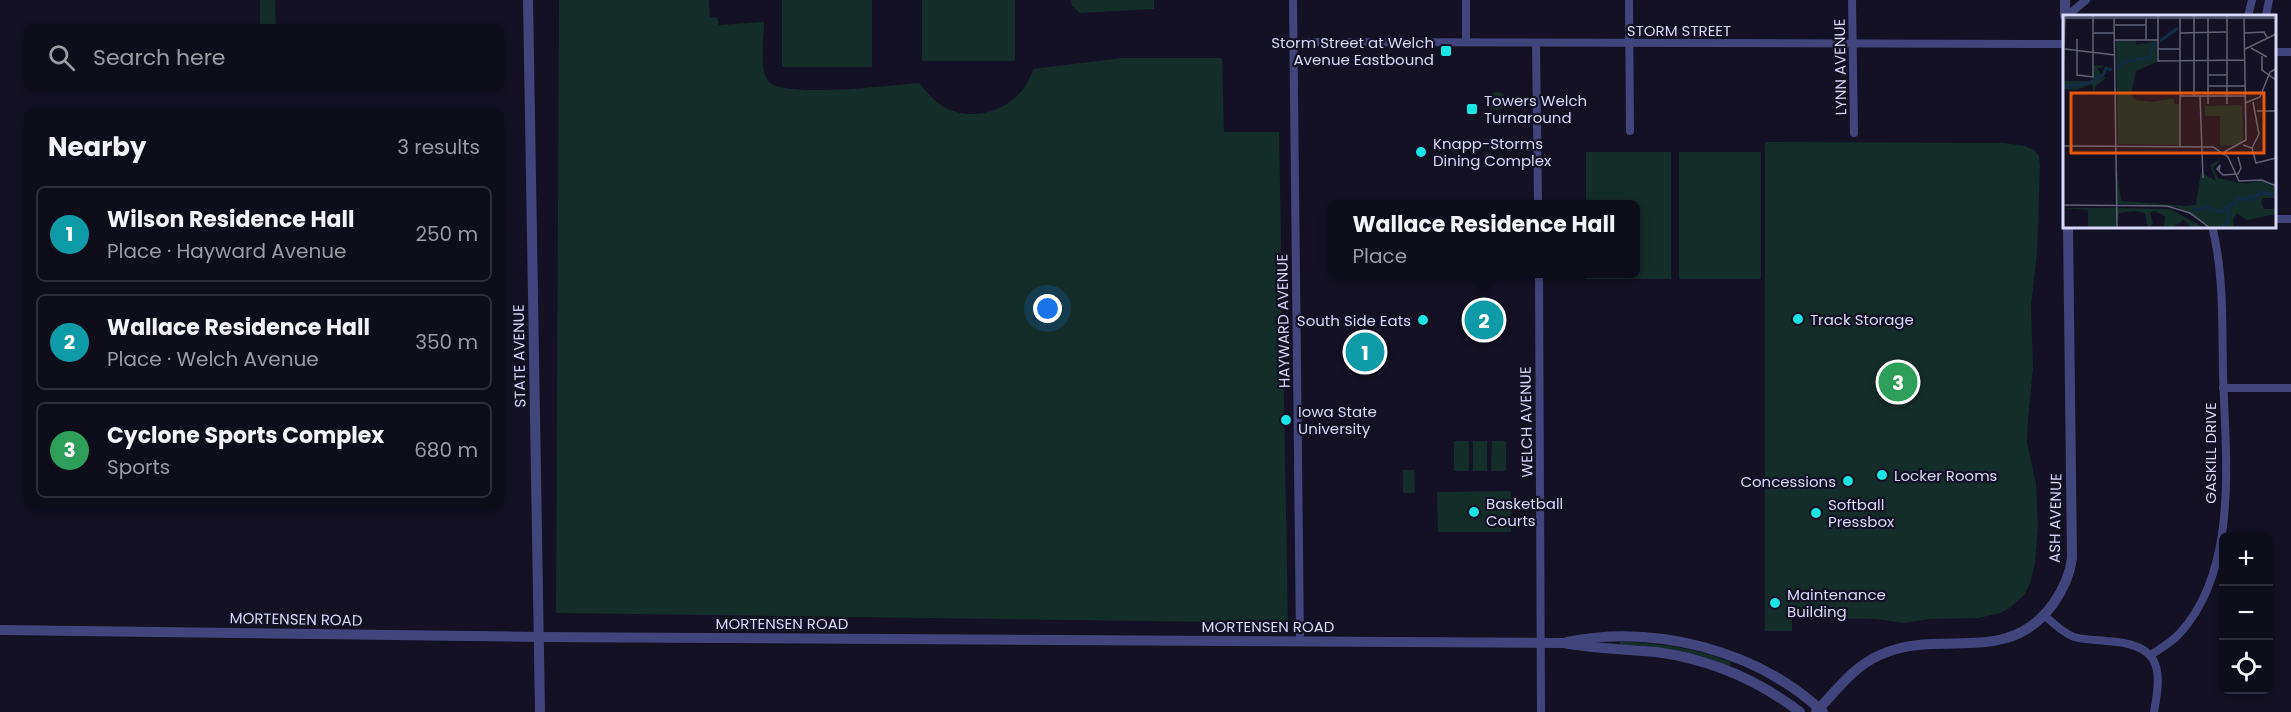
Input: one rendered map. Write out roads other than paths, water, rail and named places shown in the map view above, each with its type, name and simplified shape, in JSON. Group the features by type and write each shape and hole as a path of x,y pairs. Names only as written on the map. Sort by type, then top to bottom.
{"street":[{"name":"STATE AVENUE","path":"528,0 540,712"},
{"name":"HAYWARD AVENUE","path":"1293,0 1300,641"},
{"path":"1466,0 1466,42"},
{"path":"1629,0 1630,131"},
{"name":"LYNN AVENUE","path":"1852,0 1854,133"},
{"path":"2065,0 2066,15"},
{"path":"2067,15 2086,0"},
{"path":"2248,15 2252,0"},
{"path":"2266,15 2269,0"},
{"name":"STORM STREET","path":"1294,42 2063,44"},
{"path":"1536,43 1538,200"},
{"name":"ASH AVENUE","path":"1819,711 1853,674 1880,654 1915,645 1998,641 2025,630 2044,615 2064,586 2072,558 2068,228"},
{"name":"GASKILL DRIVE","path":"2151,655 2178,635 2187,625 2206,590 2222,530 2225,495 2223,388 2219,272 2212,228"},
{"name":"WELCH AVENUE","path":"1539,278 1541,712"},
{"path":"2223,388 2291,388"},
{"path":"2044,615 2074,637 2126,642 2136,645 2151,655 2159,678 2154,712"},
{"name":"MORTENSEN ROAD","path":"0,630 539,637 1564,643 1603,650 1633,650 1680,656 1739,675 1766,689 1800,712"},
{"name":"MORTENSEN ROAD","path":"1564,643 1602,636 1632,636 1656,638 1712,650 1744,661 1794,690 1819,711"}],"place":[{"name":"Storm Street at Welch Avenue Eastbound","path":"1446,51"},
{"name":"Towers Welch Turnaround","path":"1472,109"},
{"name":"Knapp-Storms Dining Complex","path":"1421,152"},
{"name":"Track Storage","path":"1798,319"},
{"name":"South Side Eats","path":"1423,320"},
{"name":"Wallace Residence Hall","path":"1484,320"},
{"name":"Wilson Residence Hall","path":"1365,352"},
{"name":"Cyclone Sports Complex","path":"1898,382"},
{"name":"Iowa State University","path":"1286,420"},
{"name":"Locker Rooms","path":"1882,475"},
{"name":"Concessions","path":"1848,481"},
{"name":"Basketball Courts","path":"1474,512"},
{"name":"Softball Pressbox","path":"1816,513"},
{"name":"Maintenance Building","path":"1775,603"}]}
